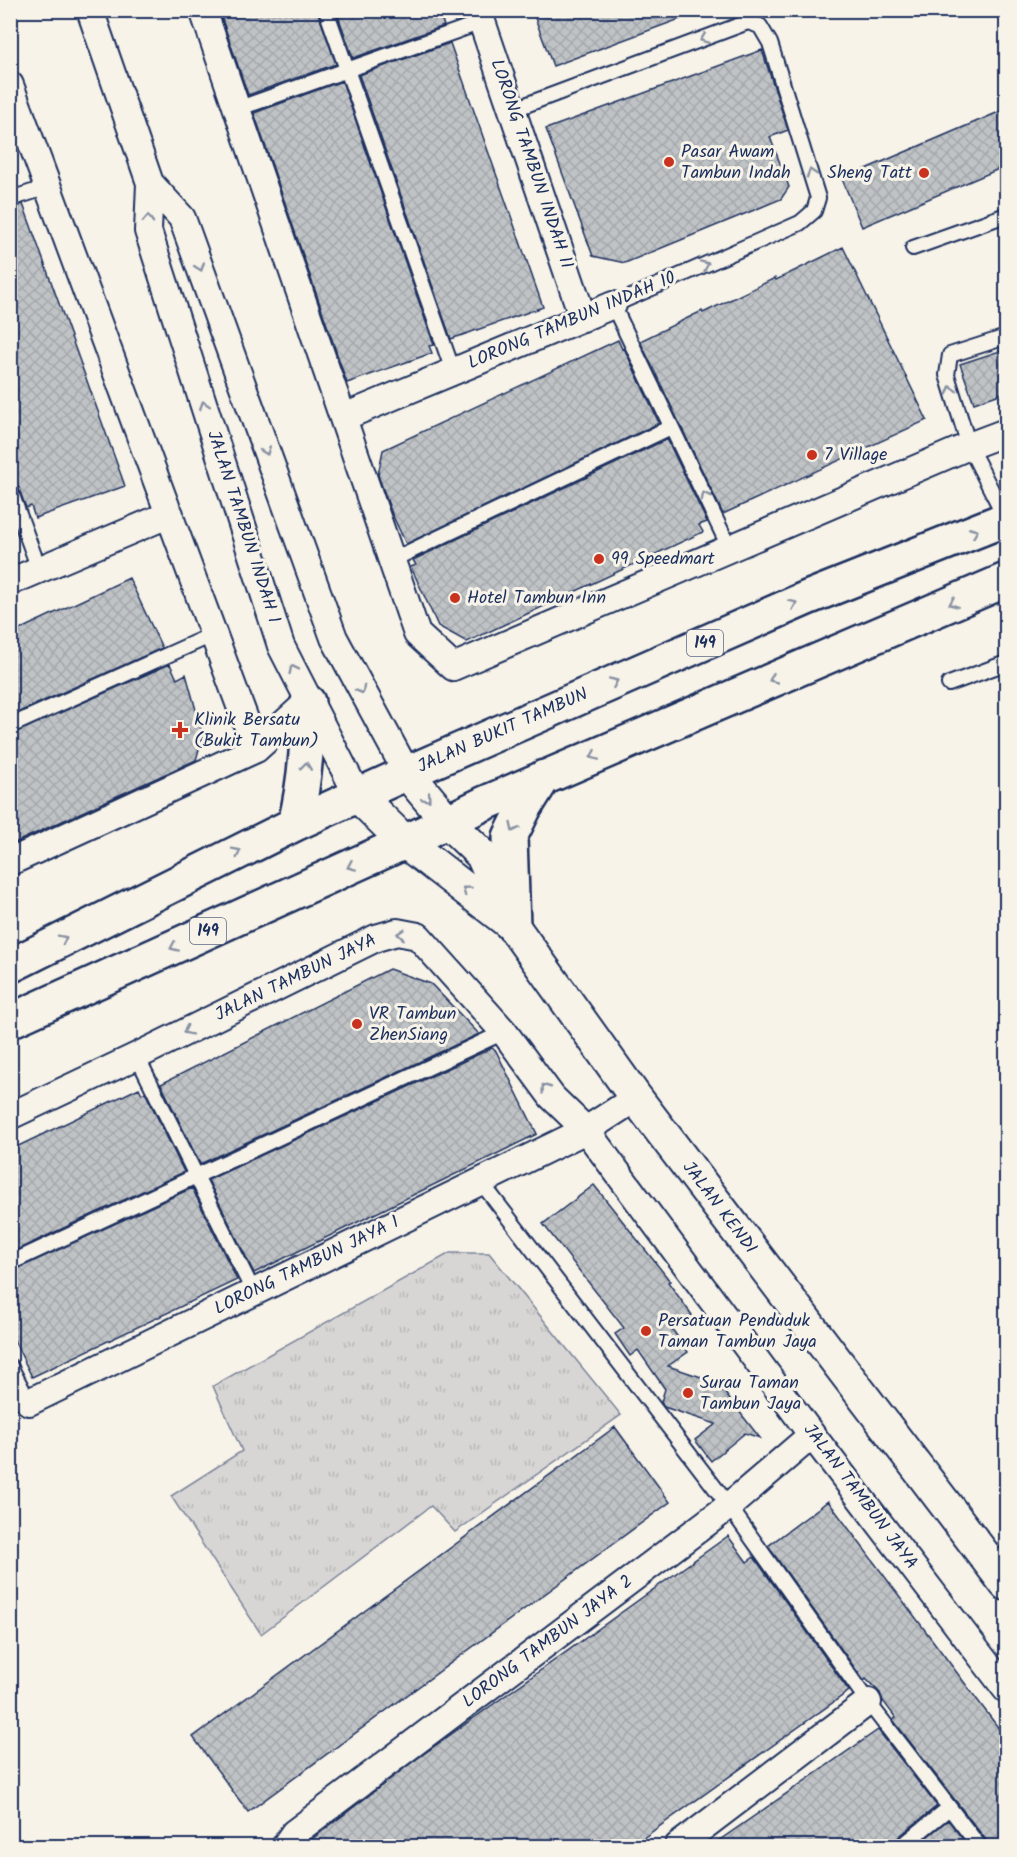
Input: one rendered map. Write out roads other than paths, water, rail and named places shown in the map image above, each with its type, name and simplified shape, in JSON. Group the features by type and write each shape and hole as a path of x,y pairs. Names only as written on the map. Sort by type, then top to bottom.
{"main road":[{"name":"JALAN BUKIT TAMBUN","path":"10,966 295,824 406,773 807,598 1006,519"},
{"name":"149","path":"10,1021 544,777 1006,580"},
{"path":"295,824 303,792 308,752 308,702"},
{"path":"513,926 510,837 544,777"}],"street":[{"name":"JALAN TAMBUN INDAH 1","path":"90,10 150,183 148,231 281,646 358,796 405,842 513,926"},
{"path":"203,10 417,634 453,667 1006,432"},
{"name":"LORONG TAMBUN INDAH 11","path":"480,16 583,318"},
{"path":"10,85 256,749"},
{"name":"JALAN TAMBUN INDAH 1","path":"150,183 182,218 334,638 406,773 448,822"},
{"name":"LORONG TAMBUN INDAH 10","path":"344,417 613,305"},
{"path":"10,582 170,514"},
{"path":"10,862 256,749 308,702"},
{"name":"JALAN KENDI","path":"448,822 482,855 513,926 636,1098 1006,1584"},
{"name":"JALAN TAMBUN JAYA","path":"10,1116 376,938 398,932 418,936 504,1032 552,1097 586,1131 812,1435 1006,1689"},
{"path":"586,1131 636,1098"},
{"name":"LORONG TAMBUN JAYA 1","path":"29,1402 586,1131"},
{"name":"LORONG TAMBUN JAYA 2","path":"285,1846 294,1833 729,1506 812,1435"},
{"path":"678,1846 868,1702"}],"lane":[{"path":"326,10 453,371"},
{"path":"237,109 347,70 480,16"},
{"name":"LORONG TAMBUN INDAH 10","path":"512,110 748,22 760,26 770,43 818,198 814,211 800,223 613,305"},
{"path":"10,199 48,187"},
{"path":"913,248 1006,216"},
{"path":"613,305 730,549"},
{"path":"1006,338 950,355 947,375 969,446 1006,519"},
{"path":"392,560 671,427"},
{"path":"10,490 39,569"},
{"path":"10,726 214,634"},
{"path":"949,684 1006,663"},
{"path":"10,1263 504,1032"},
{"path":"137,1056 254,1293"},
{"path":"481,1182 729,1506 868,1702 979,1846"},
{"path":"10,1366 29,1402"},
{"path":"902,1846 949,1808"}],"place":[{"name":"Pasar Awam Tambun Indah","path":"669,162"},
{"name":"Sheng Tatt","path":"924,173"},
{"name":"7 Village","path":"812,455"},
{"name":"99 Speedmart","path":"599,559"},
{"name":"Hotel Tambun Inn","path":"455,598"},
{"name":"Klinik Bersatu (Bukit Tambun)","path":"180,730"},
{"name":"VR Tambun ZhenSiang","path":"357,1024"},
{"name":"Persatuan Penduduk Taman Tambun Jaya","path":"646,1331"},
{"name":"Surau Taman Tambun Jaya","path":"688,1393"}]}
